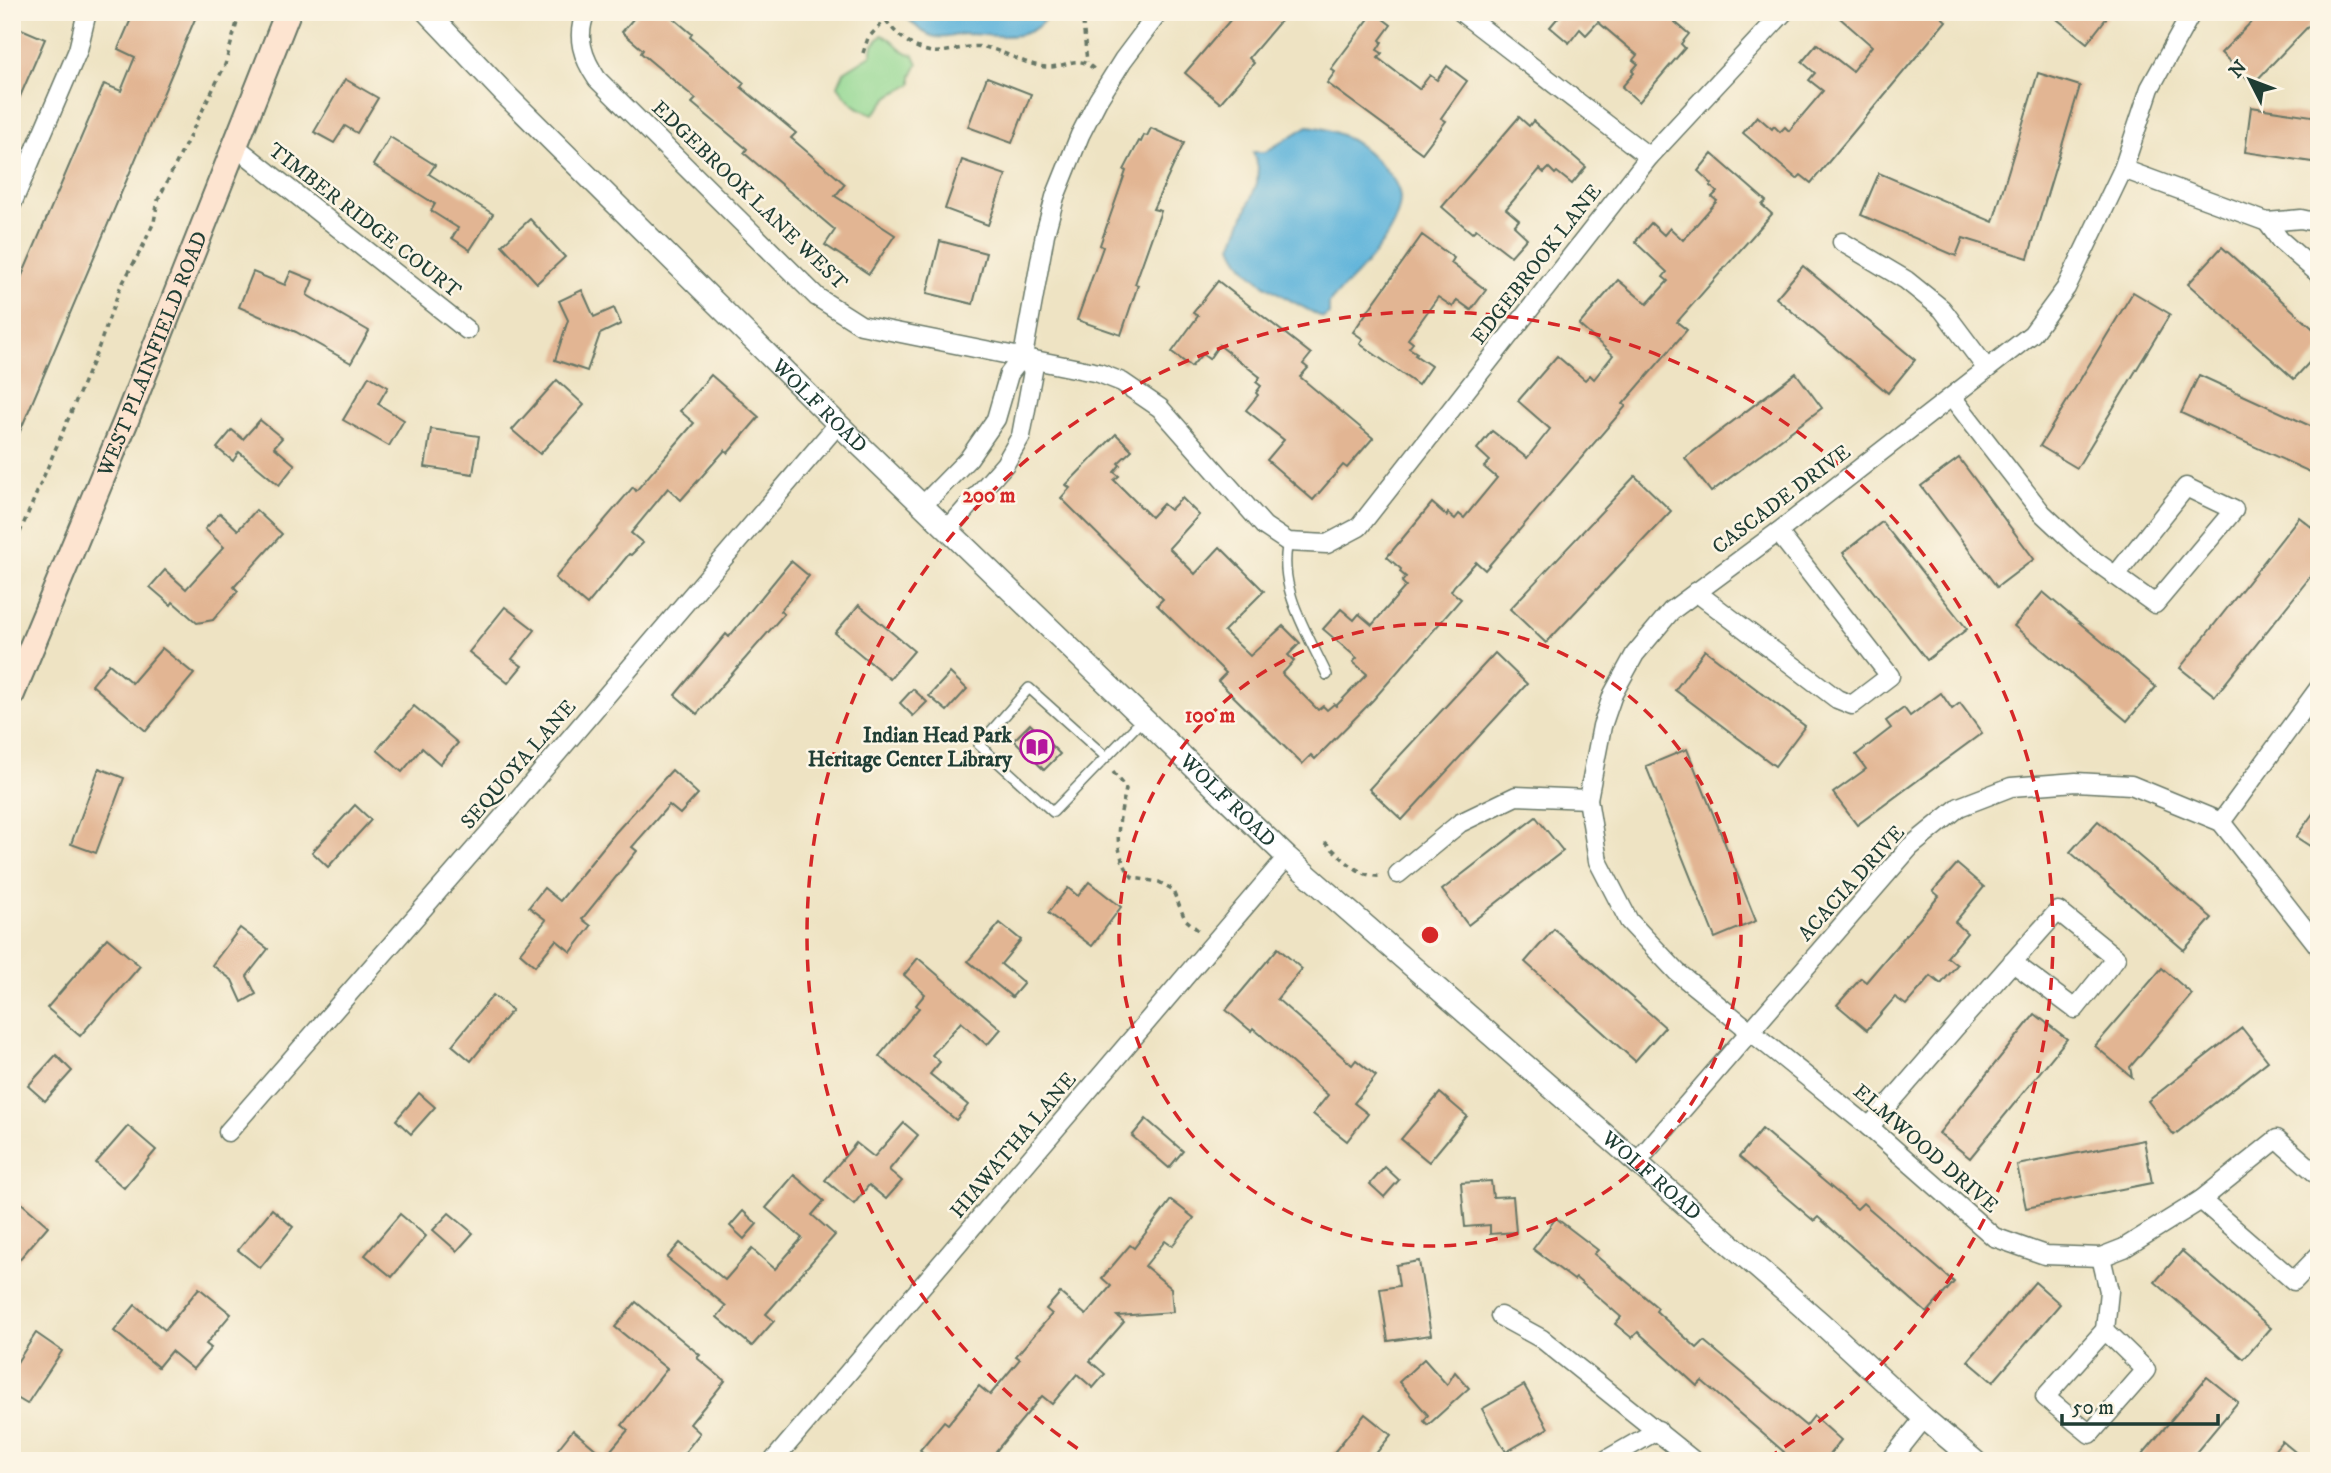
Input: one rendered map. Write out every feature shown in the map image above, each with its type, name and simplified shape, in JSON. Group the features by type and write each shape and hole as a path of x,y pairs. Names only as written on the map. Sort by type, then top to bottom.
{"main road":[{"name":"WEST PLAINFIELD ROAD","path":"12,694 125,423 288,12"}],"street":[{"path":"12,204 78,50 87,12"},
{"name":"WOLF ROAD","path":"427,12 505,94 838,424 1287,857 1975,1461"},
{"path":"923,505 969,458 996,419 1009,374 1023,356 1045,234 1055,197 1080,135 1109,82 1159,12"},
{"path":"1461,12 1648,157"},
{"name":"EDGEBROOK LANE","path":"1288,542 1327,544 1359,527 1648,157 1784,12"},
{"name":"CASCADE DRIVE","path":"1751,1031 1677,972 1629,921 1598,861 1588,799 1602,726 1613,694 1623,672 1650,634 1671,611 1778,532 2032,334 2066,288 2123,169 2150,88 2192,12"},
{"name":"EDGEBROOK LANE WEST","path":"583,20 583,55 597,79 817,297 860,325 1099,373 1139,392 1160,408 1264,526 1288,542"},
{"name":"TIMBER RIDGE COURT","path":"235,146 467,330"},
{"path":"2123,169 2267,222 2301,219 2319,223"},
{"path":"2267,222 2280,240 2319,274"},
{"path":"1842,242 1906,280 1942,309 1987,369"},
{"path":"948,529 1005,464 1021,436 1033,371 1023,356"},
{"path":"1952,397 2042,513 2088,556 2115,576 2155,604 2234,510 2186,487 2115,576"},
{"name":"SEQUOYA LANE","path":"228,1132 508,811 838,424"},
{"path":"1696,592 1837,699 1852,705 1889,676 1778,532"},
{"path":"2221,822 2319,688"},
{"name":"ACACIA DRIVE","path":"1637,1162 1910,847 1959,807 2011,787 2076,782 2132,785 2221,822 2319,947"},
{"path":"1398,874 1460,823 1516,796 1588,799"},
{"name":"HIAWATHA LANE","path":"772,1461 1287,857"},
{"path":"1869,1127 2012,962 2058,911 2116,958 2075,1009 2012,962"},
{"name":"ELMWOOD DRIVE","path":"1751,1031 1869,1127 1994,1237 2045,1255 2101,1257 2124,1248 2201,1200 2277,1139 2319,1176"},
{"path":"2201,1200 2294,1281 2319,1255"},
{"path":"2101,1257 2109,1291 2105,1330 2045,1397 2090,1434 2146,1370 2105,1330"},
{"path":"1500,1315 1542,1339 1694,1461"},
{"path":"1890,1461 1924,1418"},
{"path":"1604,1461 1658,1430"}],"lane":[{"path":"1288,542 1284,561 1295,607 1327,675"},
{"path":"1106,757 1029,688 979,745 1053,812 1144,718"}],"path":[{"path":"12,551 120,288 150,231 158,200 225,65 240,12"},
{"path":"881,12 885,20 907,41 929,52 982,47 1035,65 1049,67 1087,62 1109,82"},
{"path":"1082,12 1087,62"},
{"path":"863,53 868,38 885,20"},
{"path":"1106,757 1126,789 1118,827 1122,865 1133,878 1159,882 1172,889 1185,919 1214,943"},
{"path":"1325,842 1349,865 1375,877 1398,874"}],"green space":[{"path":"882,35 914,55 918,64 912,76 912,84 890,96 873,114 853,103 838,86 844,72 871,55 873,45"}],"water":[{"path":"902,12 1049,12 1042,23 1023,34 965,34 941,38 923,32"},
{"path":"1308,126 1335,132 1360,146 1391,176 1400,198 1393,225 1385,239 1353,279 1332,299 1329,314 1323,318 1258,280 1238,259 1232,246 1257,183 1258,167 1253,152 1265,152"}],"building":[{"path":"134,12 198,12 12,450 12,299 104,84 121,91 135,57 118,49"},
{"path":"639,12 666,12 692,34 690,37 744,83 741,87 796,133 791,138 845,184 835,196 895,235 869,274 825,245 835,230 744,153 747,149 692,103 696,99 641,53 643,50 622,32"},
{"path":"1237,12 1288,12 1249,58 1254,63 1220,103 1185,73"},
{"path":"1374,12 1391,25 1380,40 1382,42 1377,50 1382,53 1378,58 1419,89 1430,75 1437,80 1447,66 1467,81 1441,118 1446,121 1422,153 1327,83 1335,72 1331,69"},
{"path":"1559,12 1663,12 1689,34 1681,44 1685,48 1639,102 1622,87 1634,73 1632,71 1638,64 1633,60 1637,55 1598,22 1586,35 1580,29 1569,43 1550,27 1561,14"},
{"path":"1833,12 1936,12 1946,21 1811,183 1801,175 1797,179 1743,133 1757,116 1772,129 1774,126 1780,132 1785,127 1789,131 1823,91 1809,80 1815,73 1802,62 1817,44 1852,71 1872,46"},
{"path":"2048,12 2111,12 2087,43"},
{"path":"2261,12 2319,12 2319,15 2253,84 2221,53"},
{"path":"12,25 45,39 12,115"},
{"path":"2038,73 2080,86 2028,258 1963,238 1956,256 1861,215 1879,173 1993,222"},
{"path":"987,77 1031,94 1012,143 968,127"},
{"path":"345,79 378,98 357,133 345,126 334,143 314,132"},
{"path":"2251,107 2319,117 2319,163 2245,152"},
{"path":"1519,117 1529,126 1533,121 1586,167 1572,184 1549,168 1544,173 1540,169 1506,209 1519,220 1514,226 1527,238 1511,256 1476,229 1472,233 1442,207"},
{"path":"1151,128 1184,143 1153,209 1161,211 1135,284 1138,285 1121,335 1077,320 1103,247 1100,245 1126,171 1124,170 1139,141 1141,142 1144,135 1147,136"},
{"path":"390,137 435,165 429,174 493,214 470,250 452,238 458,228 431,211 435,204 373,165"},
{"path":"1712,154 1766,201 1762,205 1772,214 1677,322 1687,330 1623,404 1626,406 1485,570 1476,562 1454,586 1451,591 1461,599 1373,700 1315,759 1311,755 1302,764 1218,681 1226,673 1157,605 1163,599 1061,498 1070,488 1066,485 1116,434 1132,450 1118,463 1120,465 1114,472 1119,476 1114,480 1151,517 1163,504 1170,510 1182,498 1199,515 1169,548 1195,574 1220,547 1264,591 1224,631 1250,656 1283,626 1300,643 1288,655 1294,661 1282,674 1318,710 1323,706 1327,710 1334,704 1336,706 1367,674 1353,662 1357,658 1323,629 1341,609 1354,620 1359,614 1372,625 1406,586 1402,582 1406,577 1400,572 1401,569 1387,557 1432,503 1447,516 1448,513 1455,519 1459,514 1464,518 1497,478 1484,467 1490,461 1477,449 1492,431 1527,458 1550,429 1518,401 1557,356 1585,380 1590,375 1594,379 1613,355 1579,325 1618,280 1647,304 1668,281 1663,277 1667,272 1635,242 1651,223 1664,235 1670,228 1683,240 1717,201 1712,197 1717,192 1710,186 1712,184 1698,171"},
{"path":"962,160 1006,175 988,225 945,209"},
{"path":"530,219 565,257 537,283 502,245"},
{"path":"1422,235 1454,258 1451,263 1486,290 1471,310 1457,300 1453,307 1438,297 1408,339 1413,343 1409,348 1431,366 1418,385 1360,344 1363,339 1353,332"},
{"path":"940,241 986,253 973,304 927,293"},
{"path":"2222,247 2319,334 2319,352 2294,379 2188,284"},
{"path":"1803,266 1915,360 1888,393 1776,298"},
{"path":"291,271 313,280 307,295 369,331 351,363 296,332 239,307 253,272 285,285"},
{"path":"1218,281 1311,354 1303,364 1308,368 1300,377 1373,438 1347,468 1343,465 1313,500 1267,460 1284,440 1246,410 1258,395 1256,393 1261,386 1256,382 1260,377 1219,345 1209,359 1202,354 1191,367 1172,352 1198,316 1193,313"},
{"path":"582,290 594,317 614,308 621,324 600,334 587,371 555,360 568,320 559,301"},
{"path":"2133,292 2170,314 2077,468 2040,446"},
{"path":"1796,373 1822,408 1711,492 1685,458"},
{"path":"711,375 759,417 728,453 725,450 681,500 668,488 631,533 643,543 629,554 587,605 555,578 633,487 636,491 694,423 680,411"},
{"path":"2199,375 2319,430 2319,476 2181,413"},
{"path":"369,376 388,387 378,404 404,420 389,446 343,420"},
{"path":"557,380 584,405 540,454 512,430"},
{"path":"260,420 282,438 274,447 295,465 279,485 239,452 233,461 217,448 232,430 243,439"},
{"path":"431,429 479,436 473,474 425,467"},
{"path":"1959,458 2034,559 1997,587 1921,486"},
{"path":"1635,476 1671,511 1546,643 1510,609"},
{"path":"256,510 282,534 234,587 238,591 213,620 197,623 150,587 165,570 186,589 224,547 205,529 220,513 238,530"},
{"path":"2299,517 2319,533 2319,566 2215,696 2180,668"},
{"path":"1882,522 1967,629 1927,660 1843,553"},
{"path":"791,561 809,576 780,611 784,614 697,714 675,695 726,634 729,637"},
{"path":"2043,592 2156,687 2127,721 2014,626"},
{"path":"859,605 914,651 890,679 835,633"},
{"path":"505,607 535,630 512,659 522,666 508,683 469,652"},
{"path":"162,648 194,674 146,731 92,685 109,664 132,683"},
{"path":"1705,650 1805,726 1775,766 1675,690"},
{"path":"1495,653 1527,684 1402,820 1369,789"},
{"path":"950,673 967,689 947,711 929,696"},
{"path":"913,689 927,702 913,716 900,703"},
{"path":"1941,693 1952,709 1960,703 1982,733 1857,825 1833,793 1866,769 1856,755 1891,728 1886,721 1904,708 1910,716"},
{"path":"414,706 458,743 440,764 422,748 402,772 377,750"},
{"name":"Indian Head Park Heritage Center Library","path":"1030,724 1060,754 1044,770 1014,740"},
{"path":"1687,749 1756,921 1715,938 1646,766"},
{"path":"99,768 124,778 96,853 71,844"},
{"path":"672,770 698,794 680,814 669,805 632,847 637,851 582,919 591,926 571,952 556,940 535,966 520,953 546,920 529,907 544,888 560,901 615,833"},
{"path":"355,805 371,820 328,867 312,852"},
{"path":"2319,805 2319,852 2296,837"},
{"path":"1536,817 1563,851 1468,925 1442,890"},
{"path":"2098,821 2212,918 2184,950 2070,852"},
{"path":"1957,864 1984,887 1955,922 1967,933 1947,957 1957,965 1941,984 1931,976 1906,1005 1895,997 1867,1030 1837,1005 1861,978 1866,982 1939,896 1933,891"},
{"path":"1089,882 1121,907 1092,946 1048,913 1068,888 1078,896"},
{"path":"1000,923 1021,940 1001,964 1024,983 1012,997 968,961"},
{"path":"240,928 268,949 247,976 256,994 242,1002 232,980 212,965"},
{"path":"1554,929 1665,1027 1635,1061 1525,962"},
{"path":"107,938 140,966 80,1036 47,1008"},
{"path":"1278,948 1302,969 1277,999 1352,1065 1356,1060 1376,1076 1354,1103 1368,1114 1347,1141 1313,1114 1328,1095 1253,1028 1251,1031 1226,1010"},
{"path":"918,958 1001,1029 987,1045 961,1022 932,1055 940,1062 930,1074 968,1105 956,1120 879,1056 919,1008 916,1005 925,994 904,975"},
{"path":"2162,968 2192,994 2130,1067 2132,1077 2095,1046"},
{"path":"493,995 512,1010 471,1061 452,1045"},
{"path":"2035,1014 2067,1039 1970,1158 1939,1133"},
{"path":"2242,1028 2268,1061 2174,1135 2148,1101"},
{"path":"56,1055 72,1071 45,1101 28,1086"},
{"path":"419,1093 435,1107 411,1134 396,1120"},
{"path":"1440,1093 1467,1116 1429,1162 1401,1139"},
{"path":"1146,1119 1183,1151 1169,1168 1132,1136"},
{"path":"904,1123 918,1135 889,1170 902,1181 886,1199 869,1185 854,1204 825,1180 856,1143 874,1157"},
{"path":"128,1126 156,1150 124,1188 96,1163"},
{"path":"1762,1129 1857,1209 1863,1203 1954,1282 1927,1313 1818,1217 1814,1221 1739,1157"},
{"path":"2144,1140 2152,1183 2026,1208 2017,1165"},
{"path":"1385,1167 1399,1180 1384,1197 1370,1184"},
{"path":"794,1175 824,1201 812,1215 835,1235 766,1314 774,1321 752,1346 717,1317 726,1306 667,1258 680,1243 725,1280 752,1249 775,1269 802,1238 766,1208"},
{"path":"1491,1181 1493,1197 1513,1196 1516,1232 1490,1234 1490,1225 1465,1227 1461,1183"},
{"path":"12,1195 48,1226 12,1268"},
{"path":"1171,1200 1194,1218 1172,1246 1165,1241 1145,1266 1171,1288 1173,1312 1117,1316 1124,1322 1090,1361 1105,1374 1093,1388 1077,1374 1052,1404 1042,1396 996,1451 1007,1461 933,1461 920,1450 944,1421 948,1424 979,1386 990,1395 1020,1359 1016,1356 1052,1314 1046,1309 1060,1293 1086,1315 1111,1286 1102,1278 1130,1245 1134,1248"},
{"path":"272,1209 293,1227 260,1268 238,1250"},
{"path":"743,1211 757,1224 744,1239 730,1226"},
{"path":"449,1213 473,1233 457,1251 433,1230"},
{"path":"400,1214 426,1236 392,1277 365,1255"},
{"path":"1556,1218 1598,1250 1594,1254 1658,1308 1656,1311 1697,1348 1704,1341 1806,1426 1814,1416 1841,1440 1824,1461 1777,1461 1784,1452 1702,1381 1697,1386 1638,1332 1632,1338 1615,1324 1621,1317 1576,1278 1574,1280 1533,1249"},
{"path":"2182,1251 2271,1328 2244,1359 2155,1282"},
{"path":"1419,1261 1431,1335 1388,1341 1380,1289 1399,1286 1396,1265"},
{"path":"2035,1282 2060,1304 1993,1382 1968,1361"},
{"path":"199,1288 231,1314 206,1344 211,1348 193,1369 171,1351 158,1367 114,1331 135,1305 165,1330"},
{"path":"636,1302 700,1355 697,1358 725,1381 690,1424 700,1433 678,1461 570,1461 557,1450 573,1430 605,1457 628,1430 622,1425 667,1369 615,1327"},
{"path":"36,1333 62,1351 27,1404 12,1395 12,1370"},
{"path":"1424,1359 1447,1385 1455,1372 1469,1388 1428,1425 1424,1421 1428,1415 1399,1382"},
{"path":"2207,1377 2238,1402 2189,1461 2137,1461"},
{"path":"1524,1385 1548,1428 1506,1452 1482,1409"},
{"path":"1365,1414 1391,1435 1370,1461 1327,1461"},
{"path":"2282,1441 2306,1461 2266,1461"}],"place":[{"name":"Indian Head Park Heritage Center Library","path":"1037,747"}]}
